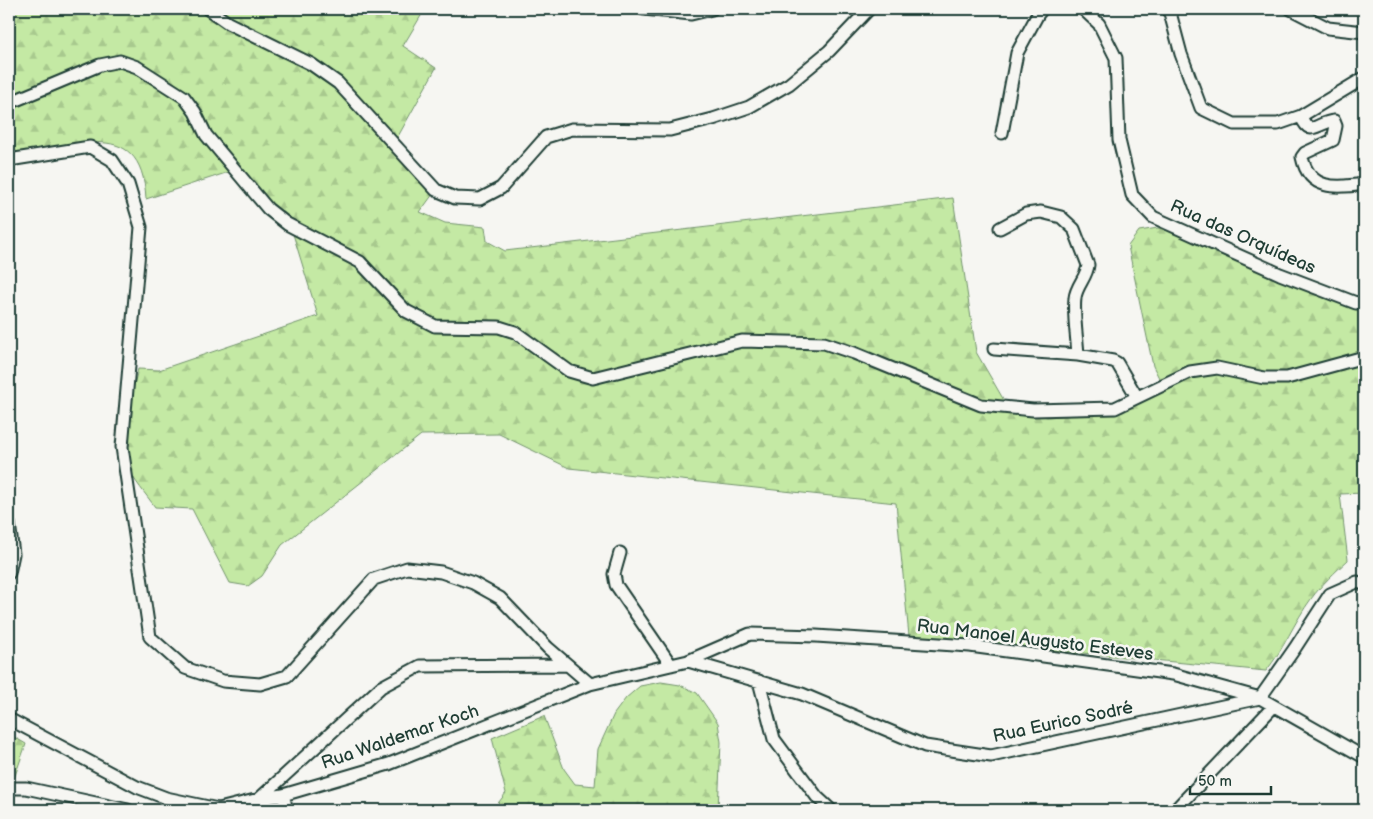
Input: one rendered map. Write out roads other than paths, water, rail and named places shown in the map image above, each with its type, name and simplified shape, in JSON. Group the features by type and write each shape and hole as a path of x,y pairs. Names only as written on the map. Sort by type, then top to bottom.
{"street":[{"path":"208,9 228,24 311,64 338,83 436,190 455,198 480,199 501,188 546,137 572,129 670,130 714,119 750,107 789,84 829,51 869,9"},
{"path":"644,9 691,14 712,9"},
{"path":"1002,133 1017,53 1042,9"},
{"name":"Rua das Orquídeas","path":"1083,9 1099,24 1116,58 1119,140 1132,195 1153,217 1280,274 1356,303 1364,302"},
{"path":"1169,9 1181,54 1201,108 1234,124 1278,124 1301,116 1364,78"},
{"path":"1291,9 1328,28 1364,32"},
{"path":"9,103 100,65 120,61 137,66 184,97 195,112 206,135 268,209 287,224 360,262 406,311 435,326 499,327 515,332 569,371 593,378 742,341 824,343 854,353 980,405 1033,410 1115,408 1190,372 1217,368 1264,378 1287,378 1364,357"},
{"path":"1301,116 1304,125 1309,128 1313,129 1334,121 1336,126 1333,140 1305,153 1302,157 1304,168 1311,176 1324,185 1338,188 1364,184"},
{"path":"9,160 90,147 112,160 128,184 141,228 122,447 150,636 185,668 223,680 260,684 287,676 374,579 407,568 440,572 473,583 500,598 548,648 590,684"},
{"path":"1000,228 1026,214 1042,212 1062,217 1074,229 1088,265 1088,270 1075,298 1078,355"},
{"path":"994,348 1078,355 1112,361 1117,363 1137,397"},
{"path":"9,522 13,554 9,573"},
{"path":"620,553 614,574 616,585 671,665"},
{"path":"1364,584 1357,582 1330,594 1260,698 1364,757"},
{"name":"Rua Manoel Augusto Esteves","path":"688,661 750,634 912,642 970,646 1173,674 1260,698"},
{"name":"Rua Eurico Sodré","path":"590,684 688,661 802,694 925,746 991,756 1260,698"},
{"path":"259,799 381,687 420,666 567,664"},
{"path":"759,682 774,740 817,796 831,810"},
{"name":"Rua Waldemar Koch","path":"216,810 284,795 389,764 590,684"},
{"path":"1175,810 1274,706"},
{"path":"9,719 137,787 166,798 216,810"},
{"path":"9,788 26,788 128,810"},
{"path":"284,795 287,810"}]}
